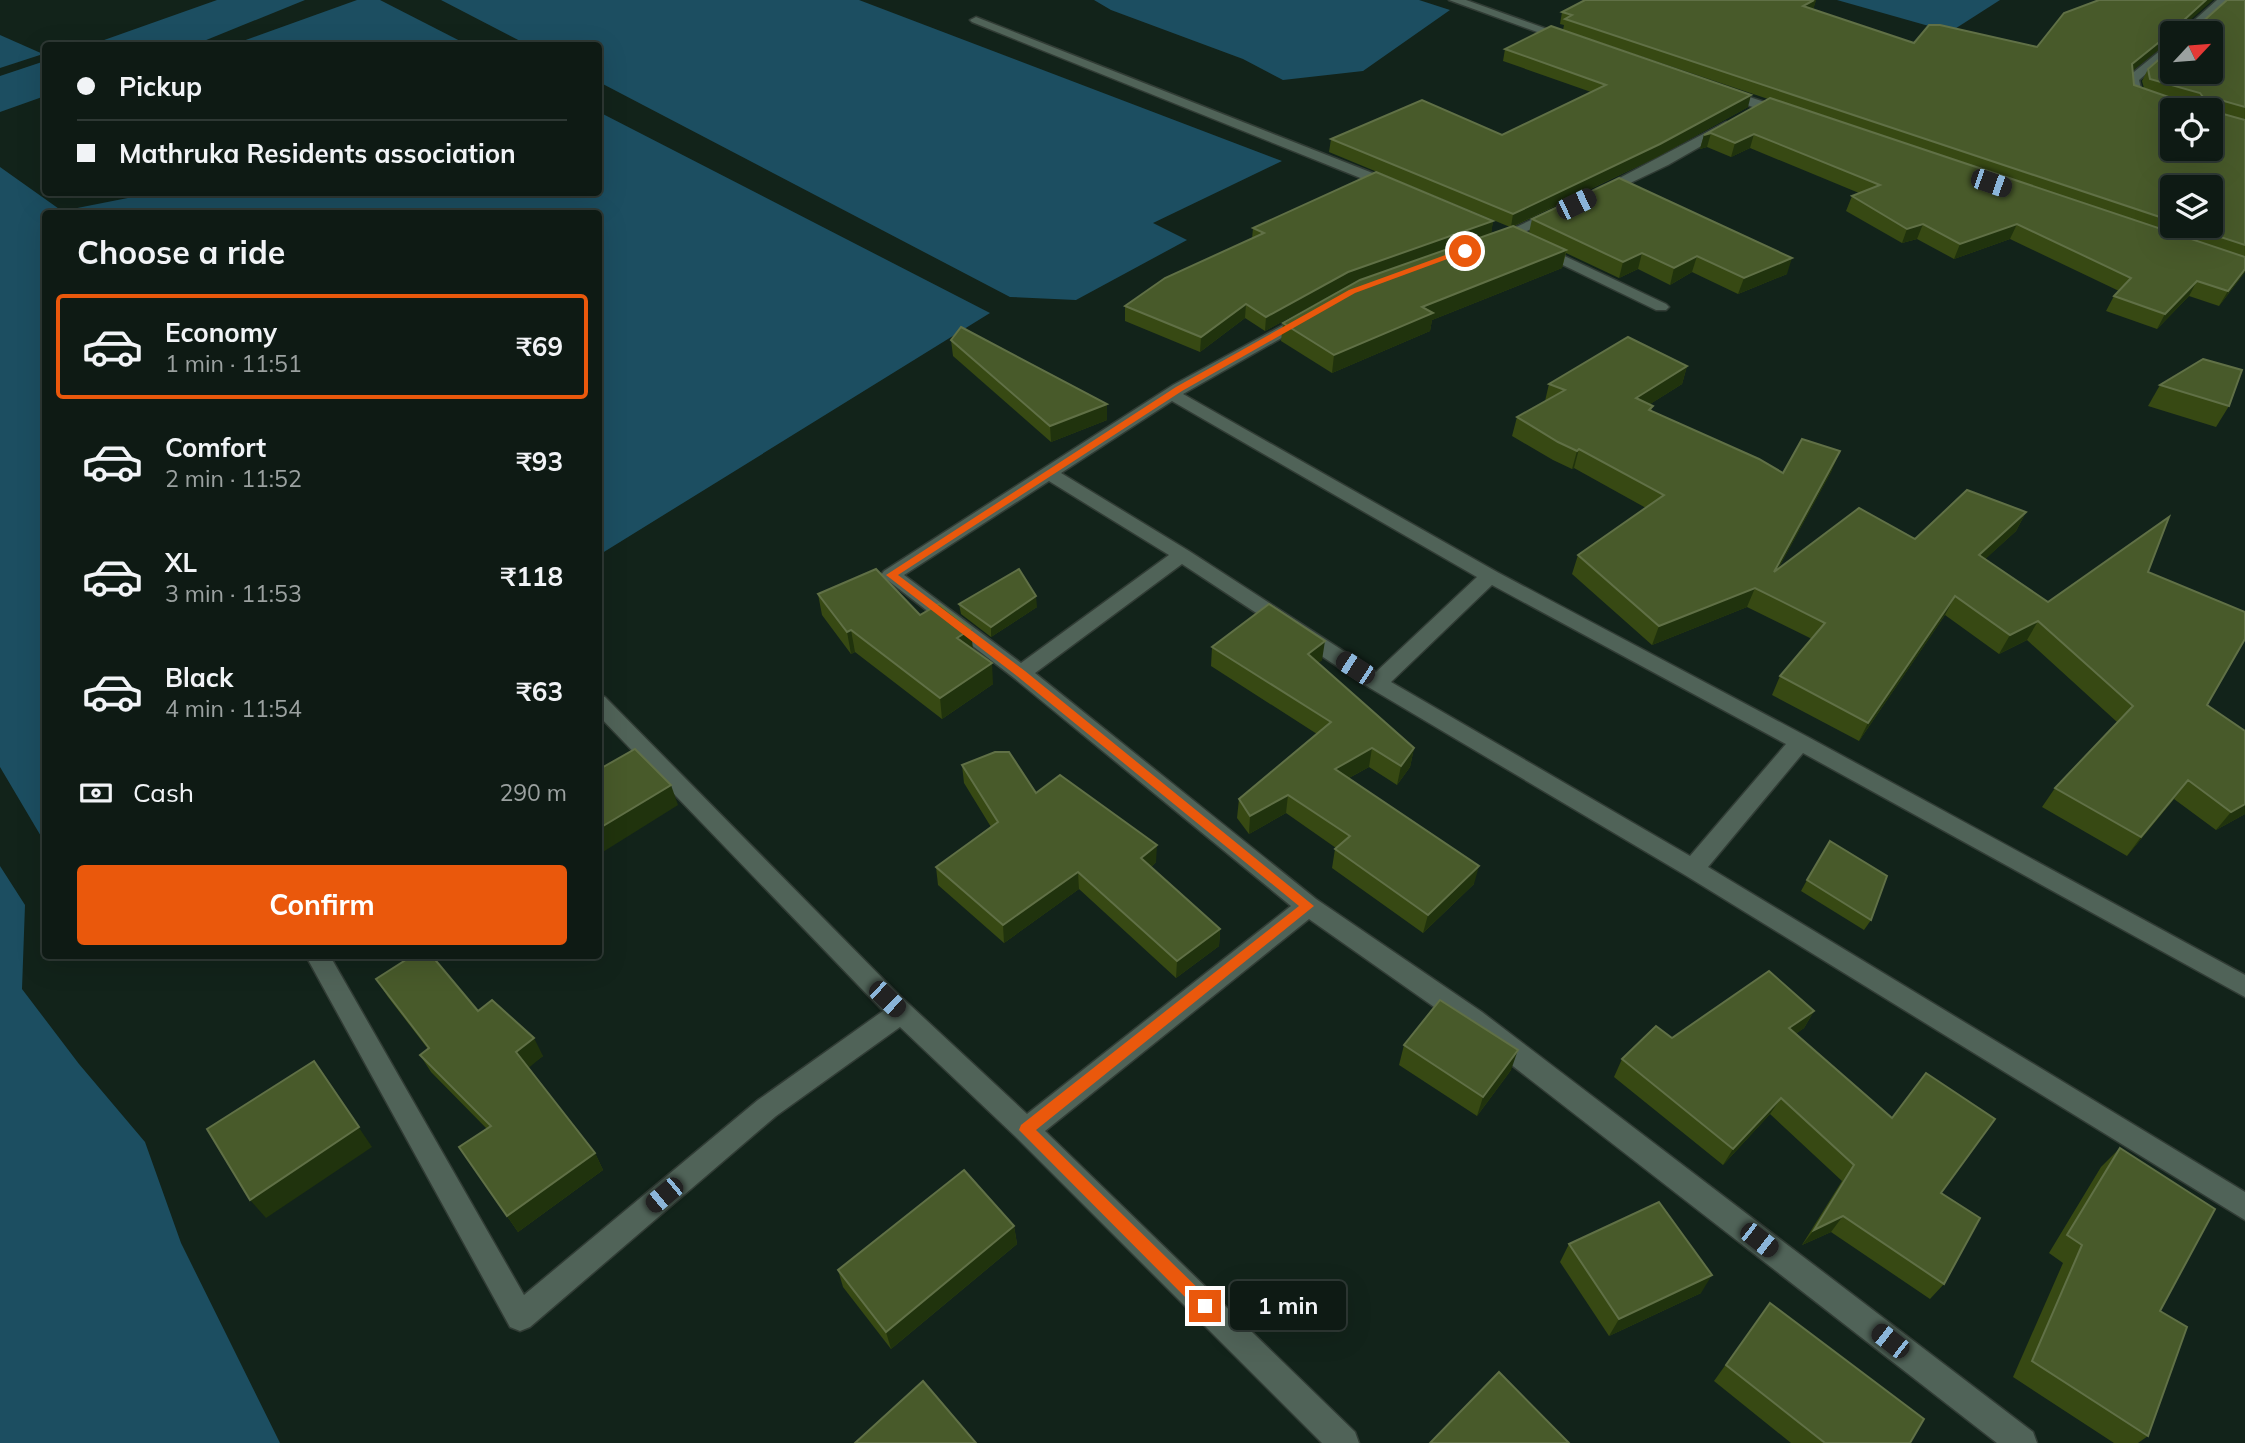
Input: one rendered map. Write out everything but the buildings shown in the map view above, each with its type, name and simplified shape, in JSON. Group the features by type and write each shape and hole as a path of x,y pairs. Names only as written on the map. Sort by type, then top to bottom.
{"street":[{"path":"2200,21 2224,0"},
{"path":"1459,1 1585,44"},
{"path":"976,20 1412,194"},
{"path":"2160,55 2133,79 2136,95 2160,102"},
{"path":"1712,88 1801,119"},
{"path":"1474,248 1511,235 1663,162 1762,106"},
{"path":"1486,225 1661,307"},
{"path":"1330,304 1171,394 891,575 1021,673 1308,906 1473,1020 2022,1443"},
{"path":"1171,394 1490,576 1800,742 2245,987"},
{"path":"1049,473 1182,555 1377,682 1693,869 2245,1207"},
{"path":"1021,673 1182,555"},
{"path":"1377,682 1490,576"},
{"path":"602,706 901,1012 1026,1130 1344,1443"},
{"path":"1693,869 1800,742"},
{"path":"1026,1130 1308,906"},
{"path":"320,959 520,1317 767,1108 901,1012"}],"water":[{"path":"217,0 305,0 201,42 98,42"},
{"path":"357,0 380,0 462,42 240,42"},
{"path":"441,0 859,0 1282,161 1153,223 1187,240 1076,300 1010,297 602,84 602,42 522,42"},
{"path":"1094,0 1419,0 1450,10 1363,71 1283,80 1243,59 1111,10"},
{"path":"1837,0 2000,0 1950,32"},
{"path":"0,35 42,54 42,54 0,68"},
{"path":"42,62 42,97 0,112 0,76"},
{"path":"602,114 990,313 602,553 602,210 67,210 138,196 602,196"},
{"path":"0,167 61,210 42,210 42,838 0,767"},
{"path":"0,866 25,905 22,989 79,1064 145,1142 181,1243 280,1443 0,1443"}],"route":[{"path":"1205,1306 1026,1130 1308,906 1021,673 891,575 1179,389 1352,292 1465,251"}]}
